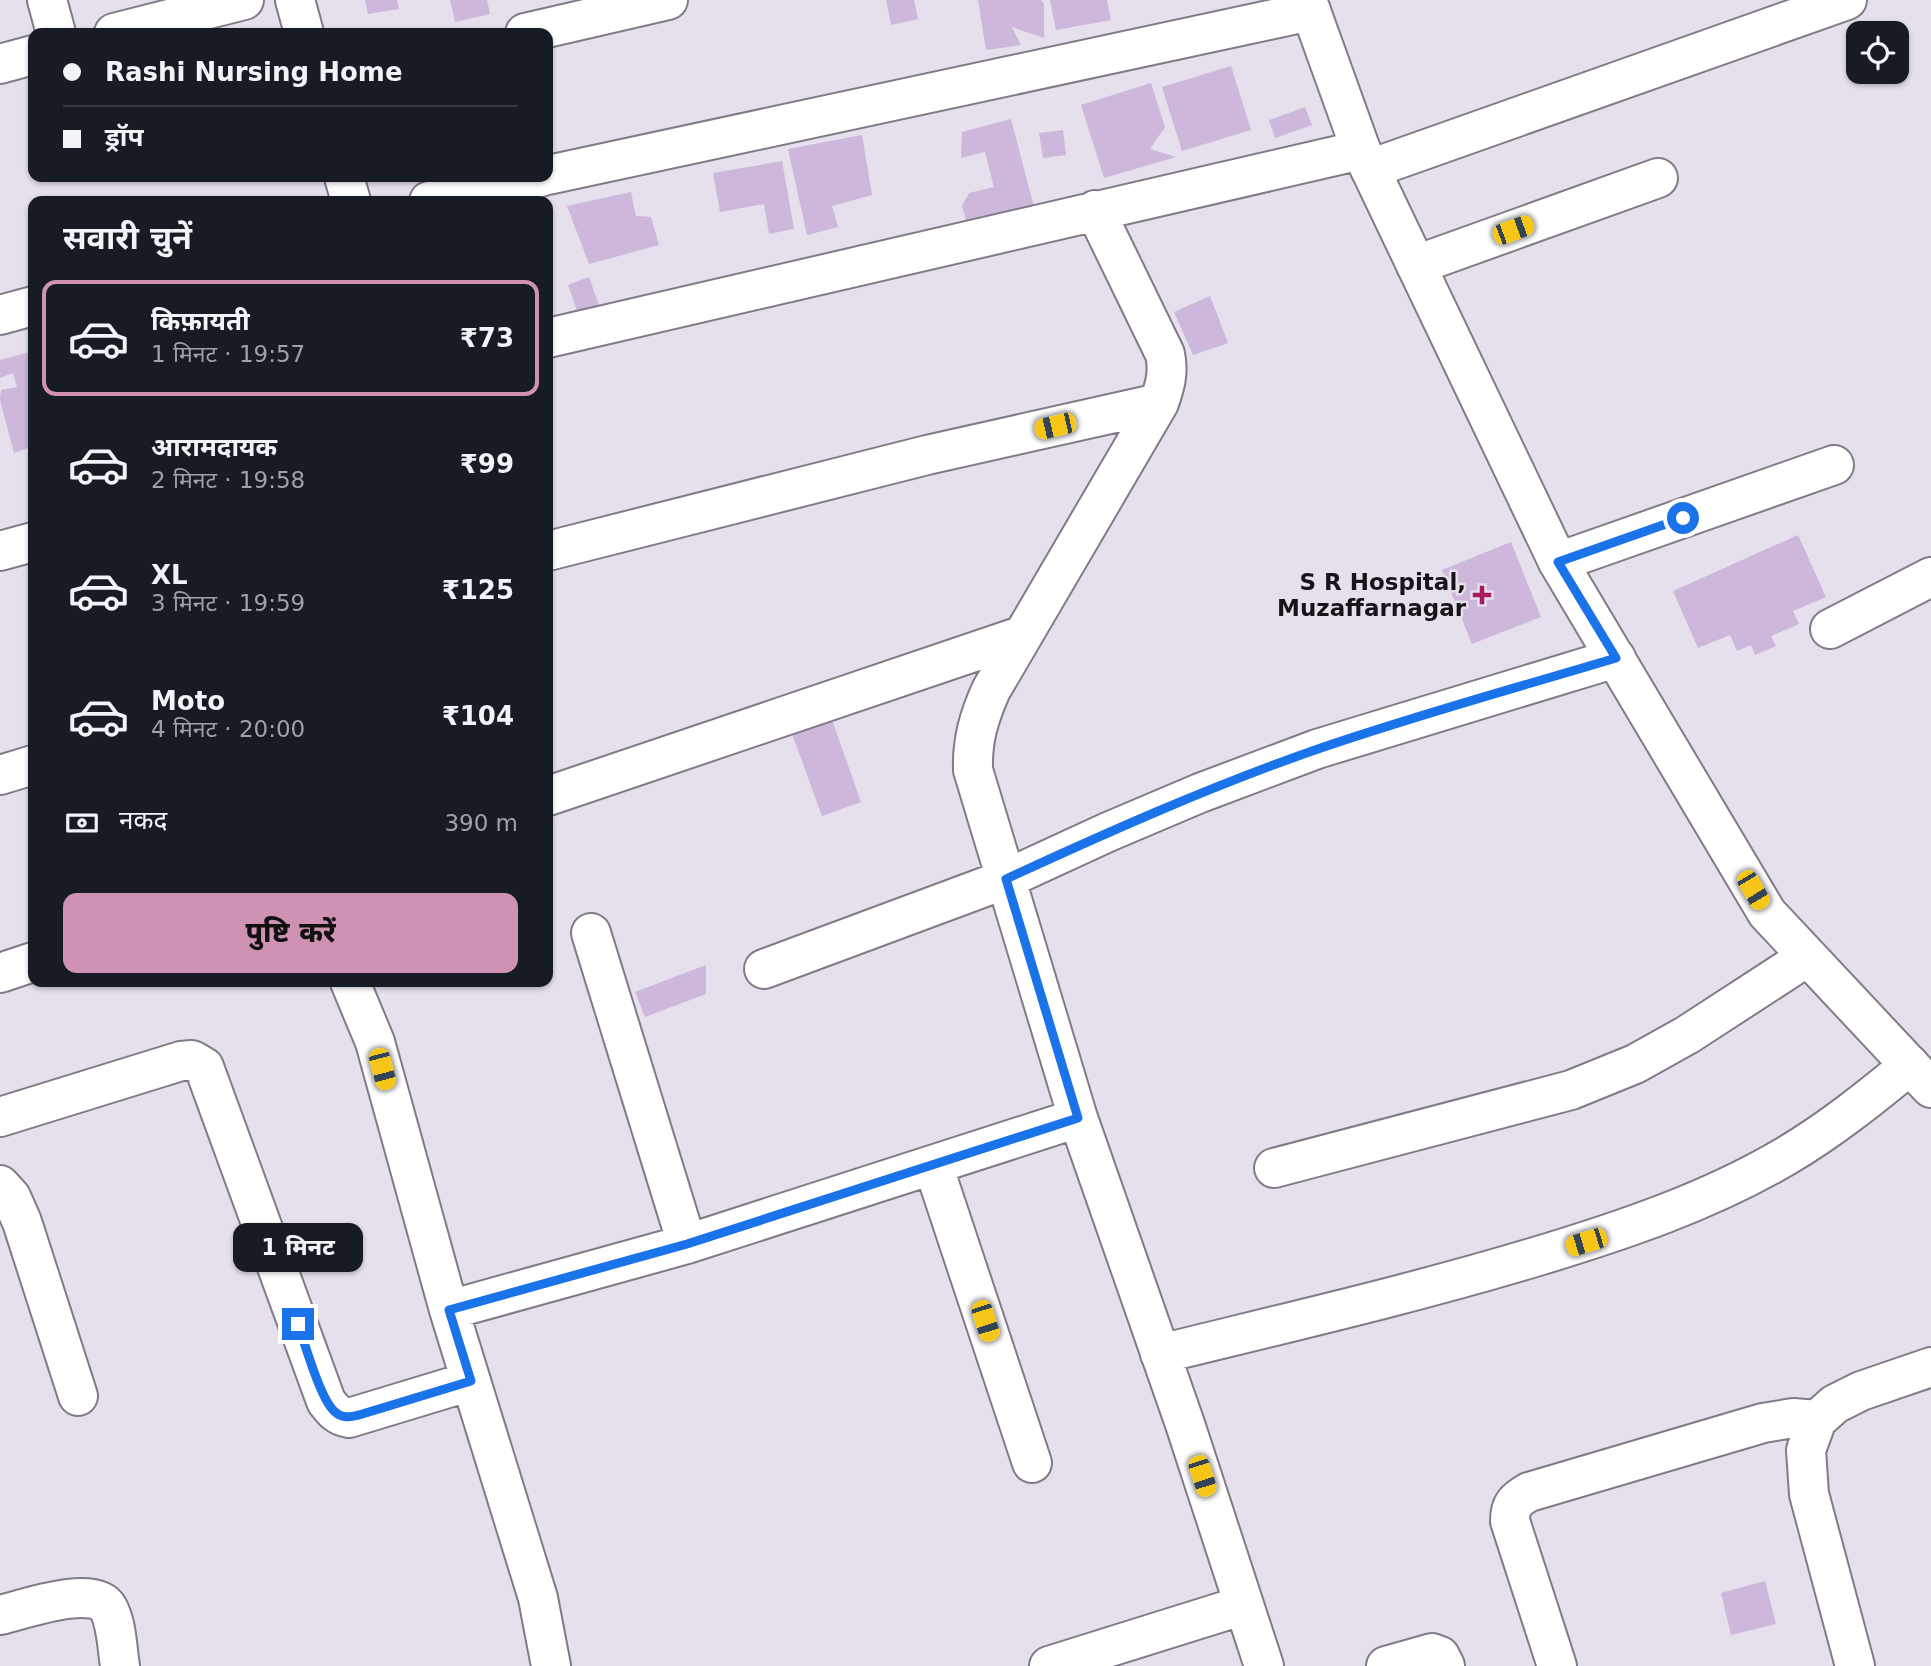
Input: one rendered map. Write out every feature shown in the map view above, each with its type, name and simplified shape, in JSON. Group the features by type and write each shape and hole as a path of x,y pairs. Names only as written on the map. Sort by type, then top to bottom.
{"street":[{"path":"47,0 55,28"},
{"path":"134,28 244,0"},
{"path":"295,0 303,28"},
{"path":"548,28 668,0"},
{"path":"553,337 1095,210 1366,160 1847,0"},
{"path":"553,174 1309,6 1366,160 1558,562 1767,913 1920,1077 1859,1108 1785,1156 1699,1199 1611,1234 1460,1280 1160,1354"},
{"path":"0,64 28,56"},
{"path":"1416,265 1658,178"},
{"path":"452,196 518,182"},
{"path":"1095,210 1164,354 1167,367 1166,385 1159,403 1021,636 979,718 973,747 973,770 1078,1118 1264,1666"},
{"path":"0,315 28,307"},
{"path":"553,550 926,455 1159,403"},
{"path":"1558,562 1834,465"},
{"path":"0,551 28,543"},
{"path":"1830,629 1931,577"},
{"path":"553,794 1021,636"},
{"path":"764,969 1006,879 1200,793 1317,749 1616,658"},
{"path":"0,775 28,767"},
{"path":"591,933 687,1244"},
{"path":"1274,1168 1571,1090 1635,1064 1686,1035 1808,957"},
{"path":"0,972 28,964"},
{"path":"352,987 375,1042 449,1310 538,1598 551,1666"},
{"path":"0,1117 181,1061 192,1060 204,1067 326,1401 333,1411 349,1418 471,1381"},
{"path":"449,1310 687,1244 1078,1118"},
{"path":"933,1164 1032,1463"},
{"path":"0,1185 8,1192 22,1222 78,1396"},
{"path":"1854,1666 1809,1494 1806,1450 1817,1420 1835,1404 1861,1391 1931,1367"},
{"path":"1557,1666 1510,1521 1510,1511 1515,1500 1529,1492 1763,1423 1793,1418 1817,1420"},
{"path":"0,1615 77,1597 97,1599 107,1605 109,1610 120,1666"},
{"path":"1049,1666 1244,1605"},
{"path":"1386,1666 1433,1653 1440,1656 1445,1666"}],"building":[{"path":"365,0 397,0 399,9 368,14"},
{"path":"450,0 487,0 490,14 455,22"},
{"path":"886,0 914,0 918,19 891,25"},
{"path":"978,0 1041,0 1044,4 1044,38 1012,27 1021,45 986,50"},
{"path":"1050,0 1107,0 1111,20 1056,30"},
{"path":"1231,66 1251,130 1182,151 1162,87"},
{"path":"1151,83 1165,127 1150,149 1176,157 1104,178 1081,105"},
{"path":"1305,107 1312,125 1275,138 1269,120"},
{"path":"1011,119 1035,211 968,228 962,206 969,193 994,187 985,152 961,158 962,132"},
{"path":"1063,130 1066,155 1043,158 1039,133"},
{"path":"862,135 872,195 832,206 838,227 807,235 788,149"},
{"path":"782,161 794,229 769,234 764,204 720,212 713,173"},
{"path":"631,192 636,216 651,217 659,245 589,264 567,206"},
{"path":"589,277 601,311 580,319 568,285"},
{"path":"1210,296 1228,343 1193,355 1174,312"},
{"path":"28,352 28,448 14,453 0,400 1,390 17,387 13,373 0,378 0,360"},
{"path":"1798,535 1826,597 1793,611 1799,624 1771,636 1776,646 1755,655 1751,645 1737,651 1730,635 1698,648 1673,591"},
{"path":"1511,542 1541,617 1472,644 1442,570"},
{"path":"831,717 861,802 822,816 791,731"},
{"path":"706,965 706,994 645,1017 635,992"},
{"path":"1765,1581 1776,1624 1731,1635 1721,1593"}],"place":[{"name":"S R Hospital, Muzaffarnagar","path":"1482,595"}],"route":[{"path":"298,1324 326,1401 333,1411 349,1418 471,1381 449,1310 687,1244 1078,1118 1006,879 1200,793 1317,749 1616,658 1558,562 1683,518"}]}
